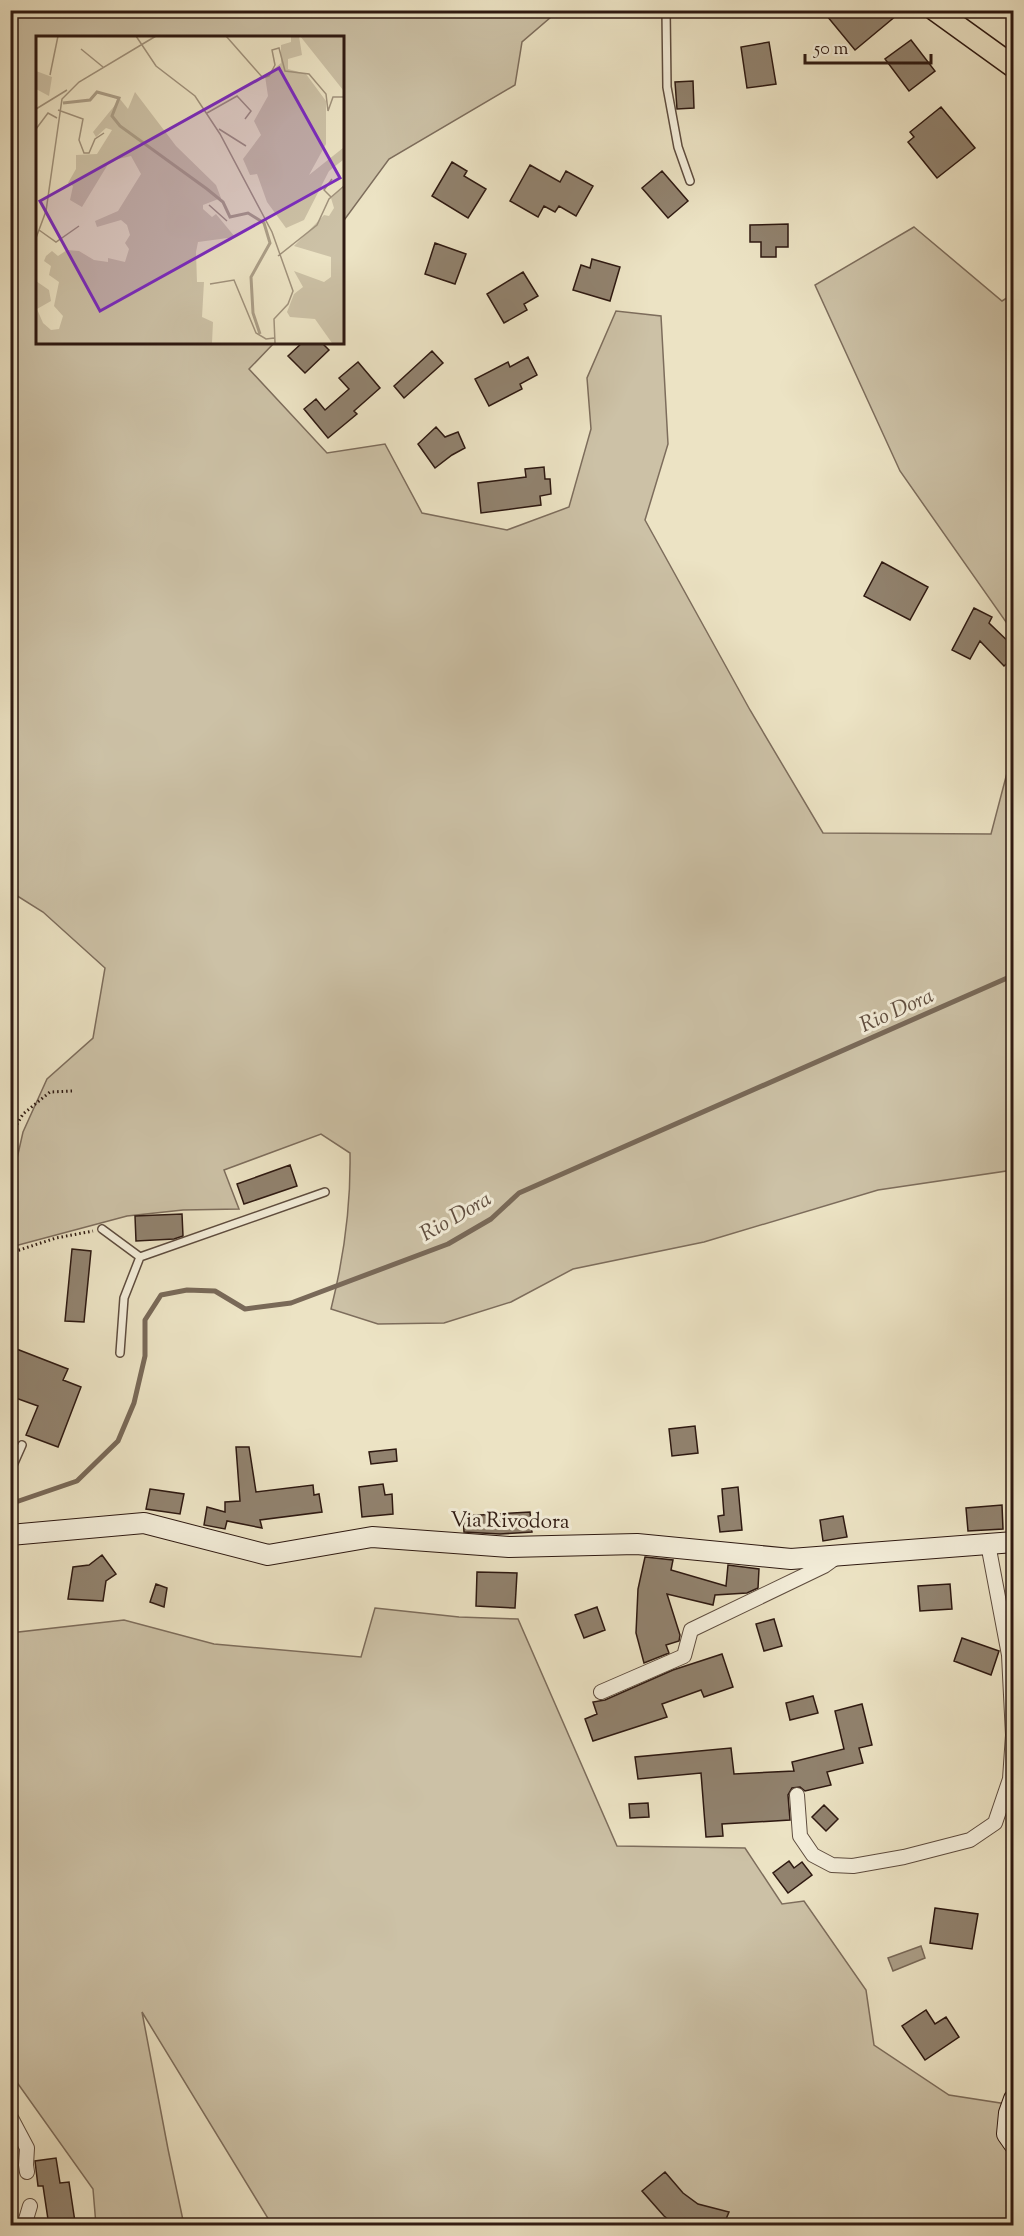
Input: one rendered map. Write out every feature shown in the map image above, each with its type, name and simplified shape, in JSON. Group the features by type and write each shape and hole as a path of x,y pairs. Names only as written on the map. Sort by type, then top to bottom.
{"main road":[{"path":"935,10 1014,67"}],"street":[{"name":"Via Rivodora","path":"11,1535 144,1523 268,1555 372,1537 509,1547 638,1544 791,1558 1014,1542"},
{"path":"797,1795 800,1836 813,1855 832,1865 853,1866 904,1857 959,1843 970,1840 995,1823 1010,1779 1013,1735 1009,1655 988,1544"},
{"path":"601,1692 684,1656 691,1630 824,1566 839,1555"},
{"path":"1014,2099 1006,2134 1014,2144"},
{"path":"10,2116 27,2148 27,2172"},
{"path":"24,2226 30,2206"}],"lane":[{"path":"666,10 668,87 678,147 690,181"},
{"path":"120,1353 124,1298 141,1257 325,1192"},
{"path":"102,1229 141,1257"},
{"path":"10,1473 22,1445"},
{"path":"10,1524 11,1535"}],"path":[{"path":"10,1136 23,1114 50,1092 72,1090"},
{"path":"10,1253 56,1238 102,1229"}],"shaded area":[{"path":"11,10 558,11 522,42 515,85 389,159 344,220 344,36 36,36 36,344 273,344 249,369 327,453 385,444 422,513 507,530 569,507 591,429 587,378 616,311 661,316 668,444 645,520 750,710 823,833 991,834 1013,750 1013,1170 878,1190 704,1242 573,1269 511,1302 444,1323 378,1324 331,1309 346,1232 350,1153 321,1134 224,1170 239,1209 183,1210 127,1216 11,1247 11,1185 23,1132 47,1079 93,1038 105,968 43,912 11,892"},
{"path":"914,227 1002,301 1013,294 1013,632 900,471 815,285"},
{"path":"375,1608 459,1617 518,1619 617,1846 745,1848 782,1904 804,1901 866,1990 874,2045 949,2095 1013,2105 1013,2225 272,2225 142,2012 184,2225 96,2225 93,2189 11,2074 10,1633 124,1620 214,1644 361,1657"},
{"path":"921,1946 925,1958 893,1971 888,1958"}],"building":[{"path":"822,10 903,10 855,50"},
{"path":"911,40 935,71 909,91 885,59"},
{"path":"769,42 776,84 747,88 741,47"},
{"path":"693,81 694,108 677,109 675,82"},
{"path":"941,107 975,148 937,178 908,142 914,137 910,132"},
{"path":"452,162 467,171 464,176 486,189 468,218 432,196"},
{"path":"530,165 560,182 566,171 593,186 576,216 559,206 555,212 544,206 538,217 510,201"},
{"path":"662,171 688,201 668,218 642,188"},
{"path":"788,224 788,247 776,247 776,257 761,257 761,242 750,242 750,225"},
{"path":"435,243 466,254 455,284 425,274"},
{"path":"592,259 620,267 610,301 573,290 581,265 590,268"},
{"path":"523,272 538,296 524,304 527,310 504,323 487,294"},
{"path":"301,344 323,344 329,350 305,373 288,356"},
{"path":"432,351 443,363 404,398 394,386"},
{"path":"528,357 537,375 520,384 522,389 489,406 475,379 508,362 510,367"},
{"path":"358,362 380,388 354,411 357,414 328,438 304,409 316,399 325,410 349,389 339,378"},
{"path":"436,427 445,437 458,432 465,448 435,468 418,444"},
{"path":"544,467 545,479 550,479 551,494 540,496 541,505 481,513 478,483 526,477 525,469"},
{"path":"882,562 928,587 910,620 864,596"},
{"path":"974,608 992,617 989,623 1014,647 1014,657 1004,666 980,641 970,659 952,650"},
{"path":"290,1165 297,1186 244,1204 237,1184"},
{"path":"182,1214 183,1236 174,1239 136,1241 135,1216"},
{"path":"72,1249 91,1251 84,1322 65,1321"},
{"path":"14,1348 68,1369 63,1380 81,1387 58,1447 26,1435 38,1406 10,1396 10,1358"},
{"path":"695,1426 698,1453 672,1456 669,1429"},
{"path":"236,1447 249,1447 256,1492 313,1485 314,1495 319,1494 322,1512 260,1520 262,1528 227,1521 225,1529 204,1525 207,1507 225,1512 225,1502 240,1501"},
{"path":"396,1449 397,1461 371,1464 369,1452"},
{"path":"383,1484 385,1495 392,1494 393,1514 362,1517 359,1487"},
{"path":"738,1487 742,1530 720,1532 718,1516 724,1515 722,1489"},
{"path":"150,1489 184,1494 180,1514 146,1509"},
{"path":"1002,1505 1003,1529 968,1531 966,1508"},
{"path":"530,1512 532,1532 500,1534 464,1532 463,1516"},
{"path":"843,1516 847,1537 823,1541 820,1520"},
{"path":"102,1555 116,1574 106,1581 103,1601 68,1599 73,1567 89,1565"},
{"path":"645,1557 673,1560 671,1570 726,1586 728,1565 759,1569 758,1588 747,1593 715,1595 713,1605 667,1594 680,1635 679,1641 666,1645 669,1653 644,1663 636,1633 638,1589"},
{"path":"477,1572 517,1573 515,1608 476,1606"},
{"path":"156,1584 167,1588 164,1607 150,1602"},
{"path":"950,1584 952,1609 920,1611 918,1586"},
{"path":"597,1607 605,1630 584,1638 575,1615"},
{"path":"774,1619 782,1646 764,1651 756,1624"},
{"path":"962,1638 999,1651 991,1675 954,1661"},
{"path":"722,1654 733,1687 704,1697 701,1690 662,1704 667,1717 593,1741 585,1719 597,1714 593,1702 605,1700 673,1670"},
{"path":"813,1696 818,1713 790,1720 786,1703"},
{"path":"862,1704 872,1745 859,1748 863,1763 827,1772 831,1785 805,1791 800,1787 792,1788 788,1795 790,1820 722,1824 723,1836 706,1837 701,1773 638,1779 635,1757 731,1748 734,1774 794,1771 792,1762 844,1749 835,1711"},
{"path":"648,1803 649,1817 630,1818 629,1804"},
{"path":"824,1805 838,1819 826,1831 812,1817"},
{"path":"789,1861 794,1868 802,1862 812,1875 788,1893 773,1873"},
{"path":"935,1908 978,1914 972,1949 930,1943"},
{"path":"926,2010 935,2024 946,2017 959,2037 925,2060 902,2026"},
{"path":"56,2158 60,2183 69,2182 75,2222 72,2222 73,2226 49,2226 43,2186 38,2186 35,2161"},
{"path":"665,2172 683,2193 698,2204 729,2212 723,2226 677,2226 664,2216 642,2191"}],"waterway":[{"name":"Rio Dora","path":"10,1504 77,1481 118,1441 134,1403 145,1356 145,1320 161,1295 187,1290 215,1291 245,1309 291,1303 448,1244 491,1219 519,1193 1014,975"}]}
